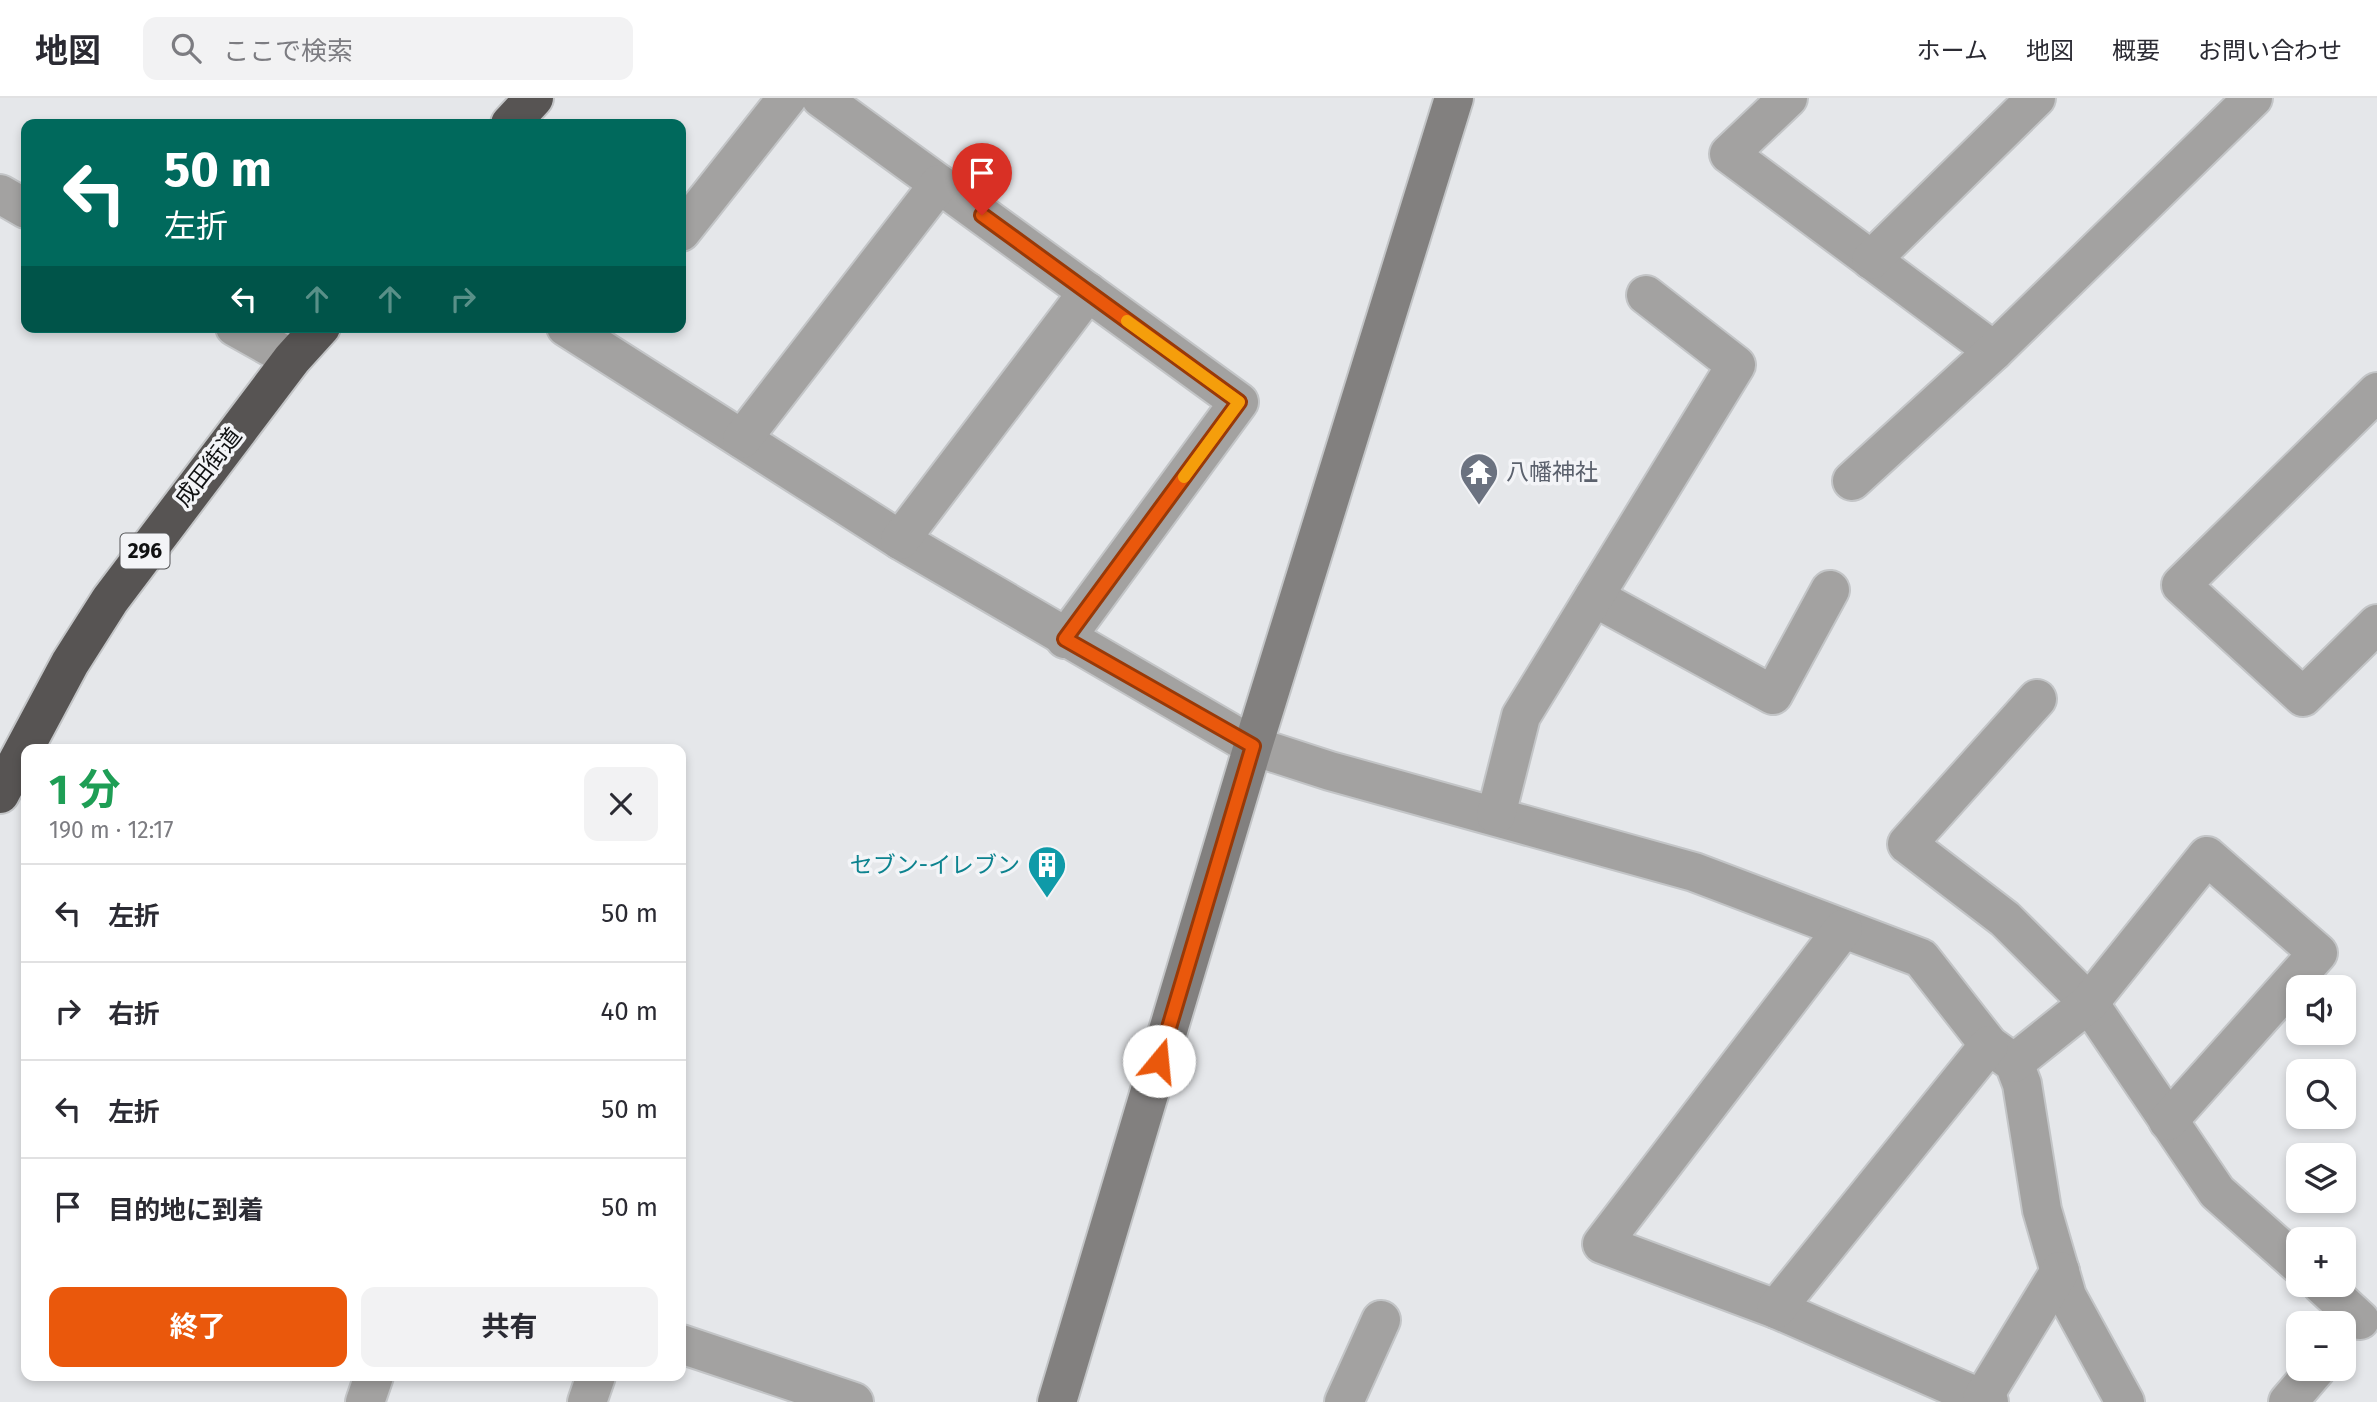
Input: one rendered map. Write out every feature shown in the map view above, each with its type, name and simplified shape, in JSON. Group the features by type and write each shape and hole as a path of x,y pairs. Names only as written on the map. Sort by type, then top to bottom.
{"highway":[{"path":"515,119 534,98"},
{"name":"成田街道","path":"26,744 69,663 110,600 292,359 316,333"},
{"name":"成田街道","path":"0,794 21,754"}],"street":[{"path":"686,226 786,98"},
{"path":"821,98 1239,402 1065,639"},
{"path":"1057,1402 1253,746 1454,98"},
{"path":"1788,98 1729,154 1994,351"},
{"path":"1871,260 2036,98"},
{"path":"1852,481 1994,351 2253,98"},
{"path":"742,439 939,184"},
{"path":"0,194 21,206"},
{"path":"900,541 1088,292"},
{"path":"1496,815 1521,716 1736,365 1646,295"},
{"path":"246,333 292,359"},
{"path":"588,333 742,439 900,541 1253,746 1330,771 1694,872 1921,958 2001,1054 2022,1084 2042,1210 2067,1296 2125,1402"},
{"path":"2377,392 2182,585 2303,697 2377,624"},
{"path":"1594,597 1773,695 1830,590"},
{"path":"2037,699 1908,844 2005,919 2089,1003 2217,1192 2286,1253"},
{"path":"1776,1309 2001,1054 2089,1003 2207,856 2318,953 2168,1121"},
{"path":"1843,929 1602,1244 1776,1309 1985,1400 2060,1270"},
{"path":"2335,1297 2360,1319"},
{"path":"1344,1402 1381,1320"},
{"path":"686,1346 832,1398"},
{"path":"365,1402 372,1381"},
{"path":"587,1402 594,1381"},
{"path":"2288,1402 2306,1381"}],"slow traffic":[{"path":"1127,321 1239,402 1184,477"}],"place":[{"name":"八幡神社","path":"1479,506"},
{"name":"セブン-イレブン","path":"1047,899"}],"route":[{"path":"982,215 1239,402 1065,639 1253,746 1159,1061"}]}
